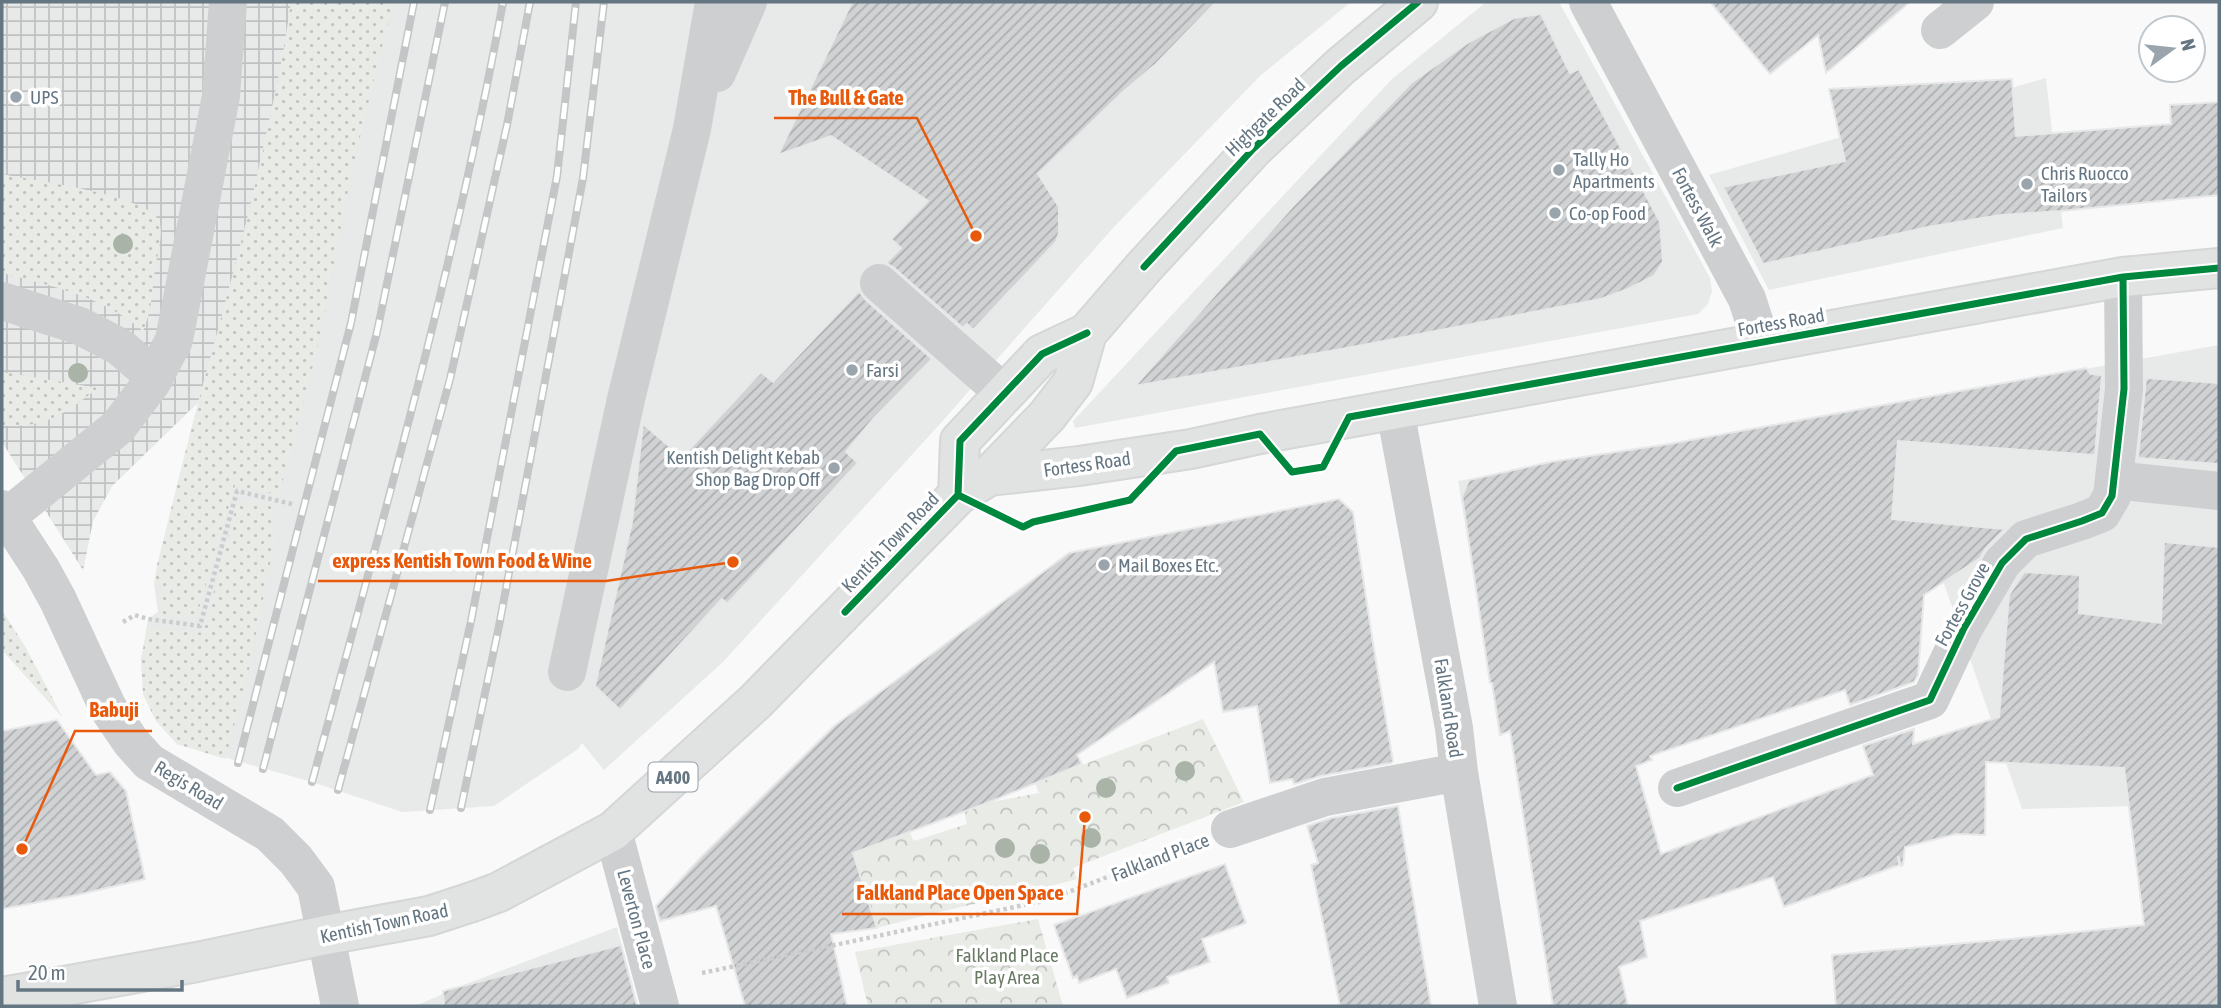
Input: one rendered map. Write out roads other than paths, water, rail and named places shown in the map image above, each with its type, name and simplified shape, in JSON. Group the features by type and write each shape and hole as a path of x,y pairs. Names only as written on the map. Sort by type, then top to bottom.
{"main road":[{"name":"Highgate Road","path":"1087,333 1073,382 1047,416 973,485 960,441 1042,354 1087,333 1253,149 1341,66 1418,2"},
{"name":"Fortess Road","path":"973,485 1191,449 1260,434 2123,277 2219,268"},
{"name":"Kentish Town Road","path":"2,997 429,916 499,892 613,831 755,702 973,485"}],"street":[{"path":"5,512 118,427 155,377 174,340 221,96 228,2"},
{"path":"567,672 626,399 692,129 714,2"},
{"path":"692,129 748,2"},
{"name":"Fortess Walk","path":"1588,2 1747,299 1761,342"},
{"path":"1940,30 1975,2"},
{"name":"Fortess Grove","path":"1677,788 1930,700 1964,628 2002,563 2026,539 2102,513 2112,496 2124,389 2123,277"},
{"path":"879,283 1004,394"},
{"path":"2,301 80,326 120,347 155,377"},
{"name":"Falkland Road","path":"1395,410 1454,728 1498,1006"},
{"path":"2114,480 2219,491"},
{"name":"Regis Road","path":"5,512 58,600 108,708 131,742 149,762 270,834 296,860 316,887 340,1006"},
{"name":"Falkland Place","path":"1230,829 1325,797 1459,772"},
{"name":"Leverton Place","path":"613,831 658,996"}],"railway":[{"path":"238,763 351,323 414,2"},
{"path":"263,769 377,332 445,2"},
{"path":"312,782 391,491 440,297 503,2"},
{"path":"338,790 450,379 507,125 530,2"},
{"path":"430,810 471,621 557,176 576,2"},
{"path":"461,808 499,626 583,178 604,2"}],"place":[{"name":"UPS","path":"16,97"},
{"name":"Tally Ho Apartments","path":"1559,170"},
{"name":"Chris Ruocco Tailors","path":"2027,184"},
{"name":"Co-op Food","path":"1555,213"},
{"name":"The Bull & Gate","path":"976,236"},
{"name":"Farsi","path":"852,370"},
{"name":"Kentish Delight Kebab Shop Bag Drop Off","path":"834,468"},
{"name":"express Kentish Town Food & Wine","path":"733,562"},
{"name":"Mail Boxes Etc.","path":"1104,565"},
{"name":"Falkland Place Open Space","path":"1085,817"},
{"name":"Babuji","path":"22,849"}],"park label":[{"name":"Falkland Place Play Area","path":"1007,966"}]}
